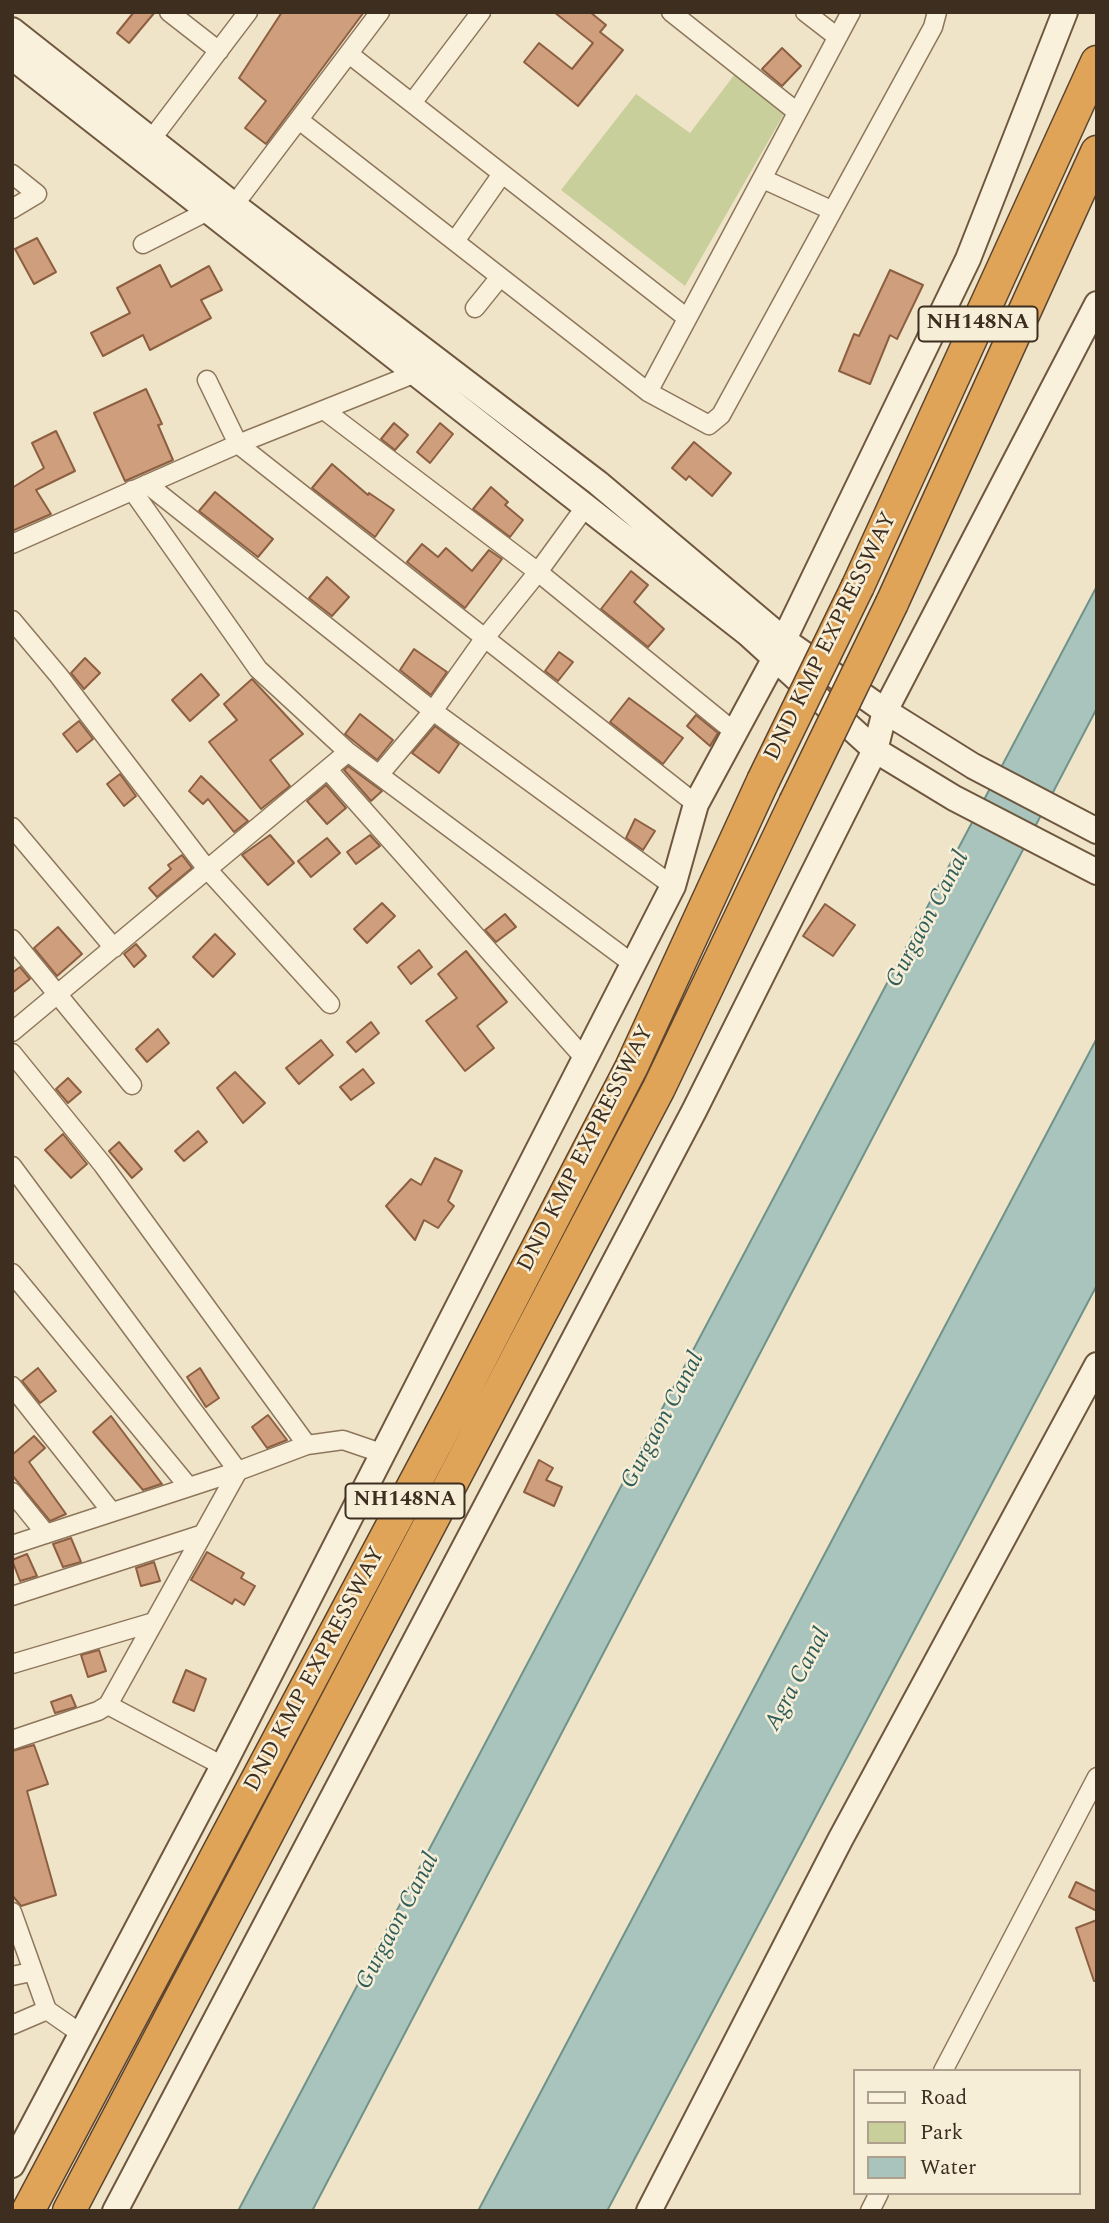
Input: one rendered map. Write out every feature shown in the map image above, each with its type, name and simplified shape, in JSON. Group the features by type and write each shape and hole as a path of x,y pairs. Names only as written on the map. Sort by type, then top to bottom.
{"highway":[{"name":"DND KMP EXPRESSWAY","path":"28,2211 439,1437 631,1068 763,781 858,586 1097,62"},
{"name":"DND KMP EXPRESSWAY","path":"69,2211 653,1100 892,603 1097,152"}],"street":[{"path":"169,12 219,51"},
{"path":"145,148 248,12"},
{"path":"234,205 380,12"},
{"path":"412,103 481,12"},
{"path":"671,12 797,112"},
{"path":"805,12 836,36"},
{"path":"648,392 851,12"},
{"path":"299,120 648,392 709,425 722,415 831,210 933,27 937,12"},
{"path":"12,2165 19,2142 223,1766 673,886 696,804 737,734 968,259 1065,12"},
{"path":"12,30 145,148 208,211 586,506 779,649 973,766 1097,831"},
{"path":"349,54 687,318"},
{"path":"13,58 234,205 598,483 779,649 875,750 954,798 1097,872"},
{"path":"12,174 37,194 12,208"},
{"path":"455,241 502,174"},
{"path":"763,179 831,210"},
{"path":"144,244 208,211"},
{"path":"475,308 500,277"},
{"path":"115,2211 694,1111 875,750 885,711 1097,304"},
{"path":"12,544 238,443 416,373"},
{"path":"207,380 238,443 696,804"},
{"path":"324,410 538,572 737,734"},
{"path":"140,487 433,712 673,886"},
{"path":"140,487 247,658 348,752 633,964"},
{"path":"379,775 433,712 484,639 586,506"},
{"path":"12,620 59,676 207,869 330,1004"},
{"path":"12,1032 348,752"},
{"path":"327,770 586,1060"},
{"path":"12,827 114,948"},
{"path":"12,939 132,1085"},
{"path":"12,1053 103,1165 307,1445"},
{"path":"12,1166 238,1471"},
{"path":"12,1273 188,1486"},
{"path":"649,2211 840,1840 1097,1365"},
{"path":"12,1386 111,1511"},
{"path":"12,1545 238,1471 307,1445 343,1440 384,1454"},
{"path":"12,1740 108,1705 200,1535 238,1471"},
{"path":"12,1492 46,1534"},
{"path":"12,1596 200,1535"},
{"path":"12,1664 154,1622"},
{"path":"108,1705 223,1766"},
{"path":"944,2069 1097,1777"},
{"path":"12,1912 47,2010 80,2033"},
{"path":"12,1976 32,1972"},
{"path":"12,2025 47,2010"},
{"path":"870,2211 878,2195"}],"green space":[{"path":"735,74 784,114 685,286 561,190 636,94 690,133"}],"water":[{"name":"Gurgaon Canal","path":"1097,586 1097,708 312,2211 238,2211"},
{"name":"Agra Canal","path":"1097,1038 1097,1285 607,2211 478,2211"}],"building":[{"path":"134,12 155,12 129,43 117,33"},
{"path":"282,12 364,12 266,144 245,128 266,101 239,78"},
{"path":"554,12 590,12 606,25 600,32 623,50 578,106 524,62 539,43 572,69 593,43"},
{"path":"782,48 801,66 782,86 762,69"},
{"path":"37,238 56,272 34,284 15,249"},
{"path":"160,265 171,287 209,266 222,290 201,300 211,318 150,350 143,335 103,356 91,333 130,313 117,288"},
{"path":"890,270 923,285 897,339 890,335 870,384 839,371 854,334 859,336"},
{"path":"146,389 162,424 158,425 173,460 125,481 94,413"},
{"path":"394,423 408,435 395,450 381,439"},
{"path":"440,423 453,434 430,463 417,452"},
{"path":"56,431 75,471 36,490 51,514 12,531 12,488 44,468 32,443"},
{"path":"694,442 731,473 712,496 689,476 686,480 672,468"},
{"path":"332,464 368,495 369,493 394,510 375,537 312,488"},
{"path":"491,487 508,502 505,505 523,520 510,537 473,509"},
{"path":"215,492 273,539 258,557 199,511"},
{"path":"422,544 438,557 446,548 472,571 489,550 502,559 465,608 407,562"},
{"path":"631,571 648,585 634,602 664,629 648,647 601,609"},
{"path":"327,577 349,597 332,616 309,598"},
{"path":"414,649 447,672 431,695 400,670"},
{"path":"559,652 573,662 558,681 545,671"},
{"path":"85,658 100,673 84,689 71,673"},
{"path":"201,674 219,695 190,721 172,700"},
{"path":"252,679 303,734 270,760 290,786 261,809 209,742 237,720 224,704"},
{"path":"629,698 683,738 663,764 610,722"},
{"path":"360,714 393,740 377,760 345,734"},
{"path":"696,715 718,733 710,746 687,726"},
{"path":"79,721 93,739 77,752 63,734"},
{"path":"435,726 459,744 439,773 412,753"},
{"path":"348,766 382,791 371,801 344,770"},
{"path":"120,774 136,796 124,806 107,784"},
{"path":"201,776 248,821 234,832 208,799 203,804 189,791"},
{"path":"326,785 346,808 327,824 307,801"},
{"path":"635,819 655,831 643,850 626,838"},
{"path":"270,835 294,863 268,885 242,855"},
{"path":"370,835 380,846 356,864 347,852"},
{"path":"327,838 340,853 311,877 298,861"},
{"path":"182,855 192,868 157,897 149,888 171,869 168,865"},
{"path":"382,903 395,916 367,943 354,929"},
{"path":"825,904 855,925 833,956 803,936"},
{"path":"505,914 516,927 496,942 485,930"},
{"path":"58,927 82,954 57,976 34,948"},
{"path":"215,934 235,954 213,977 193,957"},
{"path":"136,944 146,956 134,967 124,954"},
{"path":"419,950 432,967 411,984 398,967"},
{"path":"466,951 507,1002 477,1026 494,1048 465,1071 426,1021 457,998 438,974"},
{"path":"20,967 30,979 12,993 12,973"},
{"path":"371,1022 379,1033 356,1052 347,1042"},
{"path":"158,1029 169,1043 147,1062 136,1049"},
{"path":"321,1040 333,1055 299,1084 286,1068"},
{"path":"363,1069 374,1083 351,1100 340,1087"},
{"path":"235,1072 265,1103 243,1123 217,1088"},
{"path":"68,1078 81,1092 68,1103 56,1089"},
{"path":"198,1131 207,1142 184,1161 175,1151"},
{"path":"63,1134 87,1164 71,1178 45,1150"},
{"path":"119,1142 142,1169 132,1178 109,1151"},
{"path":"435,1158 462,1171 448,1201 454,1206 438,1228 424,1220 415,1240 386,1206 411,1179 421,1185"},
{"path":"38,1368 56,1391 40,1403 22,1381"},
{"path":"200,1368 219,1398 206,1407 187,1377"},
{"path":"268,1415 287,1440 267,1448 252,1427"},
{"path":"111,1416 162,1484 143,1490 93,1432"},
{"path":"34,1436 45,1448 29,1462 66,1514 50,1521 12,1475 12,1455"},
{"path":"539,1460 553,1468 546,1480 562,1487 554,1506 524,1492"},
{"path":"71,1538 81,1562 63,1567 53,1544"},
{"path":"207,1552 244,1573 241,1578 255,1586 244,1605 235,1599 232,1604 191,1580"},
{"path":"27,1554 37,1576 20,1581 12,1560"},
{"path":"154,1562 160,1581 141,1586 136,1568"},
{"path":"99,1650 106,1671 88,1677 81,1655"},
{"path":"186,1670 206,1679 194,1711 173,1702"},
{"path":"71,1695 76,1707 55,1713 51,1702"},
{"path":"34,1745 48,1784 27,1791 56,1895 21,1906 12,1895 12,1751"},
{"path":"1076,1882 1097,1892 1097,1911 1069,1897"},
{"path":"1097,1920 1097,1981 1094,1981 1076,1928"}]}
